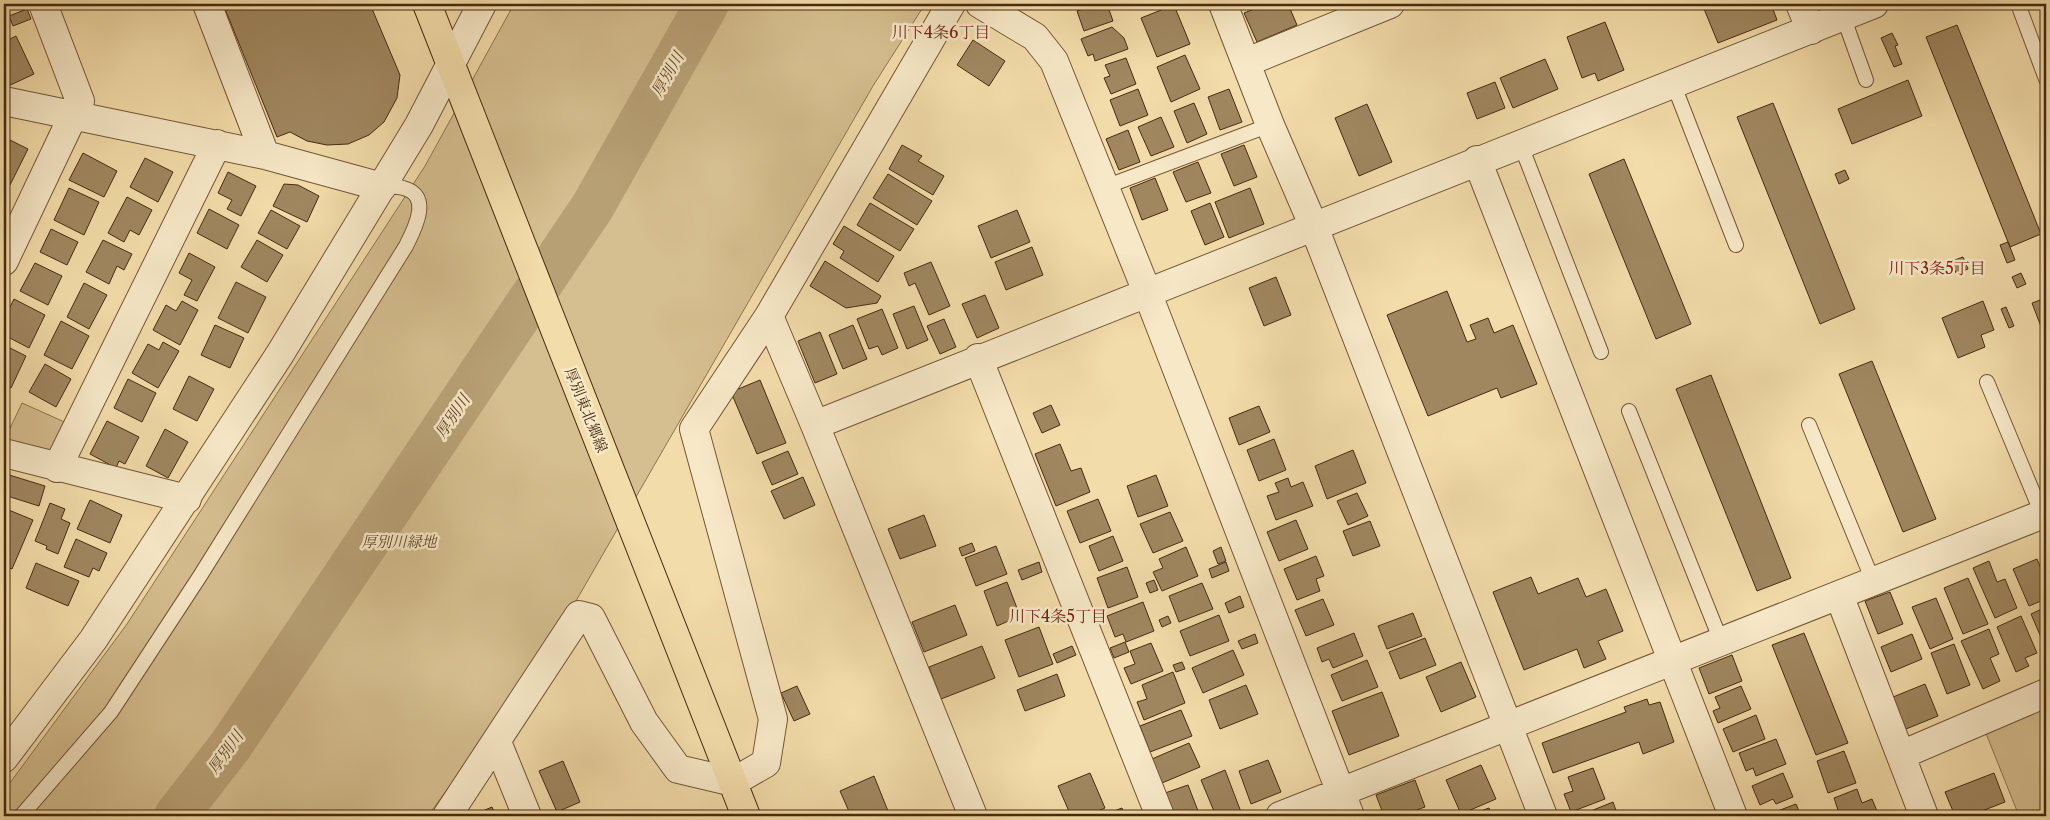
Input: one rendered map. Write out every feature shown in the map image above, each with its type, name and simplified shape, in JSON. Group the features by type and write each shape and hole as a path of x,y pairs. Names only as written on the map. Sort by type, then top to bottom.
{"main road":[{"name":"厚別東北郷線","path":"427,4 746,816"}],"street":[{"path":"4,261 80,101 43,4"},
{"path":"207,4 265,155"},
{"path":"4,758 93,640 280,354 419,124 449,63 482,4"},
{"path":"447,816 579,615 591,618 644,722 678,769 733,782 766,763 773,719 694,430 769,316 951,4"},
{"path":"980,4 1035,37 1054,61 1147,292 1345,804"},
{"path":"1224,4 1270,125 1314,227 1543,816"},
{"path":"1246,62 1390,4"},
{"path":"1800,4 1811,30"},
{"path":"815,425 978,358 1314,227 1477,160 1874,4"},
{"path":"4,101 217,144 382,186"},
{"path":"57,468 217,144"},
{"path":"1477,160 1733,816"},
{"path":"769,316 973,816"},
{"path":"978,358 1160,816"},
{"path":"4,453 57,468 186,499"},
{"path":"1280,816 1345,804 1507,726 2044,514"},
{"path":"1839,595 1924,816"},
{"path":"1901,755 2046,693"},
{"path":"497,742 527,816"}],"lane":[{"path":"2018,4 2046,79"},
{"path":"1842,16 1866,80"},
{"path":"1673,83 1736,245"},
{"path":"1104,187 1270,125"},
{"path":"1520,143 1601,352"},
{"path":"21,816 111,712 200,576 406,246 417,226 420,205 416,198 404,188 382,186"},
{"path":"1987,382 2044,514"},
{"path":"1629,411 1721,641"},
{"path":"1809,425 1873,581"}],"green space":[{"name":"厚別川緑地","path":"514,4 925,4 873,86 550,646 428,816 4,816 4,791 127,624 425,166"},
{"path":"22,403 69,424 56,453 4,441"},
{"path":"2046,707 2046,816 2019,816 1985,731"}],"building":[{"path":"223,4 370,4 400,75 397,98 384,122 369,135 348,144 327,145 307,141 290,132 277,137"},
{"path":"1098,4 1107,4 1113,21 1084,31 1077,11"},
{"path":"1267,4 1288,4 1297,25 1257,42 1244,13"},
{"path":"1702,4 1771,4 1777,20 1718,43"},
{"path":"1174,5 1190,44 1157,57 1141,18"},
{"path":"27,9 31,19 13,26 9,16"},
{"path":"1605,22 1624,70 1598,81 1595,73 1582,78 1567,37"},
{"path":"1957,25 2041,234 2010,247 1926,37"},
{"path":"1112,27 1124,38 1128,49 1095,61 1093,54 1088,56 1081,39"},
{"path":"1892,33 1898,45 1895,46 1902,64 1894,67 1881,38"},
{"path":"16,36 34,74 4,88 4,42"},
{"path":"973,40 1005,61 989,86 957,65"},
{"path":"1185,55 1200,89 1171,102 1157,67"},
{"path":"1126,58 1136,84 1111,94 1104,78 1110,76 1105,65"},
{"path":"1545,59 1558,89 1513,108 1500,78"},
{"path":"1908,80 1922,116 1852,144 1838,109"},
{"path":"1495,82 1505,108 1477,119 1467,93"},
{"path":"1138,89 1148,115 1120,126 1110,100"},
{"path":"1229,89 1242,122 1220,130 1208,97"},
{"path":"1194,103 1207,134 1187,143 1174,111"},
{"path":"1773,103 1855,309 1820,324 1737,117"},
{"path":"1367,104 1392,162 1359,176 1335,118"},
{"path":"1161,117 1174,147 1151,156 1138,127"},
{"path":"1128,130 1140,162 1119,170 1106,139"},
{"path":"4,137 28,149 10,185 4,182"},
{"path":"902,145 922,156 918,161 944,176 933,195 889,169"},
{"path":"1244,145 1257,177 1234,186 1221,154"},
{"path":"83,153 117,171 104,197 69,180"},
{"path":"145,158 173,172 158,202 130,187"},
{"path":"1624,159 1691,324 1656,339 1589,174"},
{"path":"1198,162 1211,193 1186,202 1173,172"},
{"path":"1845,170 1849,179 1839,184 1835,174"},
{"path":"228,172 256,186 241,216 227,209 232,200 218,193"},
{"path":"888,174 932,201 917,225 873,198"},
{"path":"1155,178 1168,210 1142,220 1130,188"},
{"path":"284,184 298,185 319,196 307,222 273,206"},
{"path":"69,188 99,202 84,235 54,220"},
{"path":"1250,188 1264,224 1229,238 1215,202"},
{"path":"127,197 152,210 139,235 130,230 124,242 108,233"},
{"path":"870,203 914,229 900,251 857,225"},
{"path":"1210,203 1224,237 1205,245 1191,211"},
{"path":"209,209 239,225 227,249 197,233"},
{"path":"271,210 300,226 287,249 258,233"},
{"path":"1017,210 1030,242 991,258 978,226"},
{"path":"844,226 894,256 878,282 840,258 844,251 833,244"},
{"path":"51,229 78,242 67,265 40,252"},
{"path":"103,240 132,254 124,270 117,266 109,284 86,272"},
{"path":"257,240 283,255 267,282 241,267"},
{"path":"2008,242 2015,260 2007,263 2000,245"},
{"path":"1032,247 1043,275 1006,290 995,262"},
{"path":"189,253 215,267 197,301 184,295 192,280 179,273"},
{"path":"1963,257 1968,269 1956,273 1952,261"},
{"path":"825,261 881,296 877,303 846,308 810,286"},
{"path":"931,262 950,306 929,315 915,283 909,286 904,273"},
{"path":"35,263 62,276 48,305 20,291"},
{"path":"2021,273 2026,284 2017,288 2012,277"},
{"path":"1276,277 1291,315 1264,326 1249,288"},
{"path":"236,282 266,297 248,333 218,318"},
{"path":"84,283 107,295 89,329 67,317"},
{"path":"1447,291 1467,342 1476,339 1470,325 1488,318 1494,333 1513,325 1537,384 1501,398 1497,388 1428,416 1387,315"},
{"path":"985,295 999,328 977,338 962,304"},
{"path":"2046,298 2046,340 2032,303"},
{"path":"14,299 45,315 29,348 4,335 4,319"},
{"path":"182,301 198,310 180,345 153,330 166,305 176,311"},
{"path":"1983,301 1994,330 1981,335 1985,347 1958,358 1942,318"},
{"path":"914,306 928,340 907,349 893,314"},
{"path":"2006,307 2014,326 2009,328 2001,309"},
{"path":"882,309 898,348 882,355 878,346 869,349 857,319"},
{"path":"944,319 956,347 940,354 927,326"},
{"path":"61,321 89,336 72,369 44,355"},
{"path":"215,325 244,338 230,368 201,355"},
{"path":"853,325 867,359 843,369 829,335"},
{"path":"820,332 837,374 815,383 798,341"},
{"path":"163,342 179,351 158,388 132,373 148,344 159,350"},
{"path":"4,345 26,356 11,388 4,385"},
{"path":"1872,361 1936,519 1903,532 1839,374"},
{"path":"45,364 71,379 56,407 29,392"},
{"path":"1711,375 1791,578 1757,591 1676,389"},
{"path":"189,376 214,389 197,421 173,409"},
{"path":"128,379 156,393 142,422 114,408"},
{"path":"760,380 786,443 757,454 731,392"},
{"path":"1051,405 1060,425 1042,433 1033,413"},
{"path":"1259,406 1270,432 1239,445 1229,418"},
{"path":"107,421 139,437 125,464 119,461 116,468 90,454"},
{"path":"165,429 188,442 168,478 146,466"},
{"path":"1274,439 1286,470 1259,481 1247,450"},
{"path":"1060,444 1071,471 1081,468 1090,492 1056,506 1035,454"},
{"path":"1353,450 1366,483 1327,499 1315,466"},
{"path":"788,451 798,474 772,485 762,462"},
{"path":"6,474 45,486 39,506 4,495"},
{"path":"1156,475 1168,506 1138,517 1127,486"},
{"path":"803,477 815,505 784,519 771,491"},
{"path":"1288,478 1291,487 1303,482 1313,506 1276,520 1267,496 1279,492 1275,483"},
{"path":"1357,493 1368,516 1348,525 1337,501"},
{"path":"1098,499 1111,531 1080,543 1067,511"},
{"path":"90,500 122,515 110,543 77,529"},
{"path":"50,503 65,509 61,519 70,523 58,554 46,549 47,546 35,541"},
{"path":"4,508 33,520 12,569 4,566"},
{"path":"1170,512 1183,541 1153,553 1140,524"},
{"path":"924,515 936,546 900,559 888,529"},
{"path":"1296,520 1308,549 1279,561 1267,532"},
{"path":"1370,521 1380,546 1353,556 1343,531"},
{"path":"1113,536 1123,561 1099,571 1089,546"},
{"path":"76,539 107,553 99,571 93,568 89,577 64,567"},
{"path":"972,543 975,551 962,556 959,548"},
{"path":"996,546 1007,574 976,586 965,558"},
{"path":"1186,547 1198,576 1162,591 1153,572 1163,568 1159,559"},
{"path":"1221,547 1226,561 1218,564 1213,551"},
{"path":"1316,556 1324,576 1316,579 1320,591 1297,600 1284,569"},
{"path":"2037,559 2046,581 2046,599 2029,606 2013,569"},
{"path":"1989,561 1997,582 2005,579 2017,608 1995,618 1973,568"},
{"path":"1039,562 1042,572 1022,580 1018,570"},
{"path":"1226,562 1229,571 1212,578 1209,569"},
{"path":"36,563 79,581 68,606 26,588"},
{"path":"1127,567 1138,597 1108,608 1097,578"},
{"path":"1531,577 1538,594 1578,578 1586,597 1606,589 1623,631 1598,641 1606,659 1584,668 1577,649 1524,670 1493,592"},
{"path":"1968,578 1988,624 1963,634 1944,588"},
{"path":"1154,580 1158,590 1150,593 1146,583"},
{"path":"1007,582 1020,616 997,626 984,591"},
{"path":"1202,583 1213,609 1179,622 1169,596"},
{"path":"1890,592 1903,624 1878,634 1865,601"},
{"path":"1240,596 1244,607 1229,613 1225,603"},
{"path":"1936,598 1953,639 1930,649 1912,607"},
{"path":"1323,599 1334,625 1306,636 1295,610"},
{"path":"1143,602 1154,631 1126,642 1123,634 1115,637 1107,616"},
{"path":"955,605 967,635 924,652 912,622"},
{"path":"2046,607 2046,649 2031,614"},
{"path":"1413,613 1422,636 1387,649 1378,626"},
{"path":"1219,615 1229,641 1190,656 1180,631"},
{"path":"1168,616 1171,623 1162,627 1159,620"},
{"path":"2021,616 2037,653 2025,658 2029,666 2016,672 1997,627"},
{"path":"1039,627 1053,664 1019,677 1005,640"},
{"path":"1989,629 1999,654 1990,658 2000,681 1983,689 1961,641"},
{"path":"1354,633 1363,656 1333,668 1329,659 1322,662 1317,648"},
{"path":"1804,633 1848,743 1816,755 1772,645"},
{"path":"1255,634 1258,643 1242,649 1238,641"},
{"path":"1912,634 1922,659 1891,672 1881,647"},
{"path":"1425,638 1436,665 1400,679 1389,652"},
{"path":"1125,642 1129,652 1114,658 1110,648"},
{"path":"1151,643 1163,671 1131,684 1124,668 1135,664 1130,651"},
{"path":"1954,644 1970,685 1947,694 1931,653"},
{"path":"982,646 995,678 941,699 929,667"},
{"path":"1072,646 1076,655 1057,663 1053,654"},
{"path":"1233,650 1244,675 1203,693 1192,668"},
{"path":"1732,655 1742,681 1709,694 1699,668"},
{"path":"1367,660 1378,687 1342,701 1331,675"},
{"path":"1182,662 1185,669 1176,672 1173,665"},
{"path":"1461,662 1476,697 1441,712 1426,677"},
{"path":"1173,672 1185,703 1144,720 1137,702 1147,699 1142,685"},
{"path":"1057,674 1065,696 1025,711 1017,690"},
{"path":"1925,684 1938,716 1906,729 1893,697"},
{"path":"1246,685 1258,714 1220,729 1209,700"},
{"path":"797,686 810,714 794,721 781,693"},
{"path":"1741,686 1751,709 1718,723 1713,711 1720,708 1715,697"},
{"path":"1382,692 1399,736 1349,755 1332,711"},
{"path":"1647,699 1649,705 1660,702 1674,742 1643,754 1639,742 1553,773 1542,743 1626,712 1624,707"},
{"path":"1181,710 1192,736 1150,752 1140,726"},
{"path":"1756,715 1765,739 1733,752 1723,729"},
{"path":"1776,739 1786,764 1756,776 1753,768 1746,771 1739,753"},
{"path":"1189,743 1200,767 1162,783 1152,759"},
{"path":"1844,751 1856,783 1828,793 1817,761"},
{"path":"1268,760 1281,792 1251,804 1239,771"},
{"path":"563,761 580,802 557,812 539,771"},
{"path":"1481,765 1496,799 1461,814 1446,780"},
{"path":"1593,768 1605,799 1571,812 1564,794 1573,791 1568,777"},
{"path":"1225,770 1241,812 1230,816 1216,816 1201,780"},
{"path":"1090,773 1105,808 1086,816 1071,816 1058,786"},
{"path":"1783,773 1793,797 1776,804 1773,799 1760,805 1752,786"},
{"path":"1994,773 2005,802 1969,816 1955,816 1945,792"},
{"path":"874,776 890,816 851,816 840,791"},
{"path":"1415,780 1425,807 1400,816 1384,816 1376,795"},
{"path":"1188,785 1200,816 1174,816 1165,793"},
{"path":"1857,789 1862,803 1872,799 1879,816 1840,816 1834,798"},
{"path":"1613,802 1618,816 1581,816 1581,815"},
{"path":"1796,804 1801,816 1767,816 1767,815"},
{"path":"492,807 496,816 471,816"},
{"path":"1122,808 1125,816 1101,816"},
{"path":"1489,808 1492,816 1467,816"}],"waterway":[{"name":"厚別川","path":"176,816 231,745 593,206 707,4"}],"district":[{"name":"川下4条6丁目","path":"941,32"},
{"name":"川下3条5丁目","path":"1937,268"},
{"name":"川下4条5丁目","path":"1058,616"}]}
